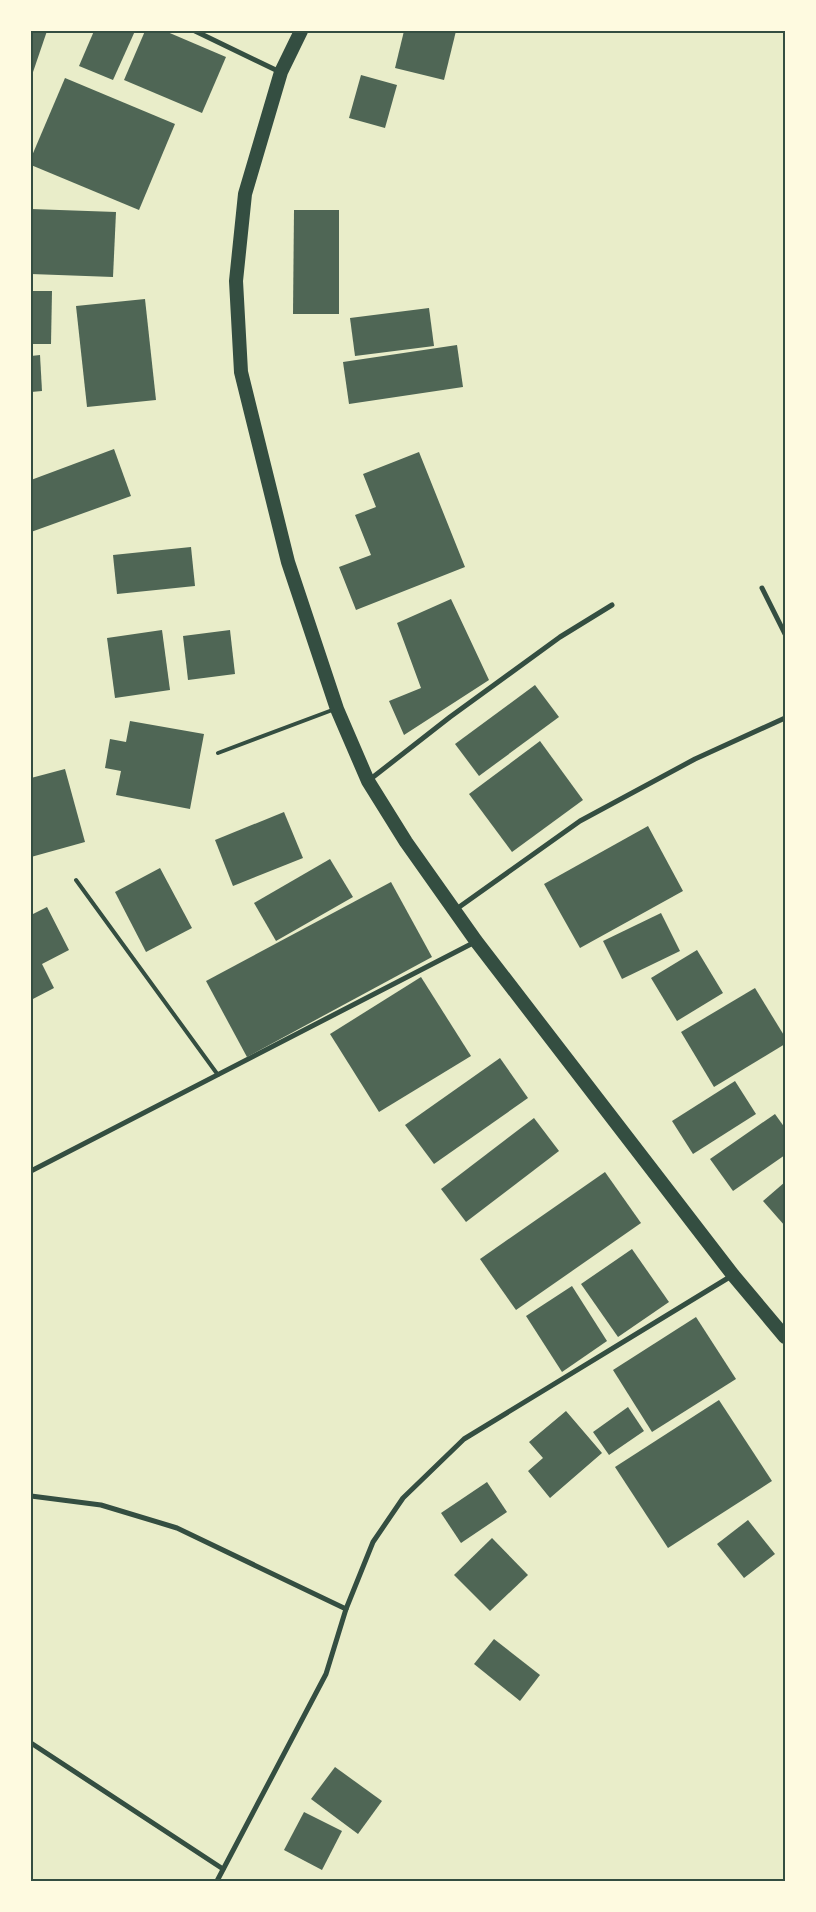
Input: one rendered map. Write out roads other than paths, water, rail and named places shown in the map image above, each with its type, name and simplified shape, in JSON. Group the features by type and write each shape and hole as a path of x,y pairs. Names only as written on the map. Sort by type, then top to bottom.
{"highway":[{"path":"300,31 280,72 245,194 236,282 242,372 288,562 337,709 368,781 406,842 476,941 733,1275 785,1337"}],"street":[{"path":"195,31 280,72"},
{"path":"762,588 785,634"},
{"path":"368,781 560,637 612,605"},
{"path":"454,910 580,821 695,760 785,718"},
{"path":"31,1171 476,941"},
{"path":"217,1881 326,1674 346,1609 373,1542 403,1498 464,1439 733,1275"},
{"path":"31,1496 101,1505 177,1528 346,1609"},
{"path":"31,1743 223,1869"}],"lane":[{"path":"218,753 337,709"},
{"path":"76,880 218,1075"}]}
